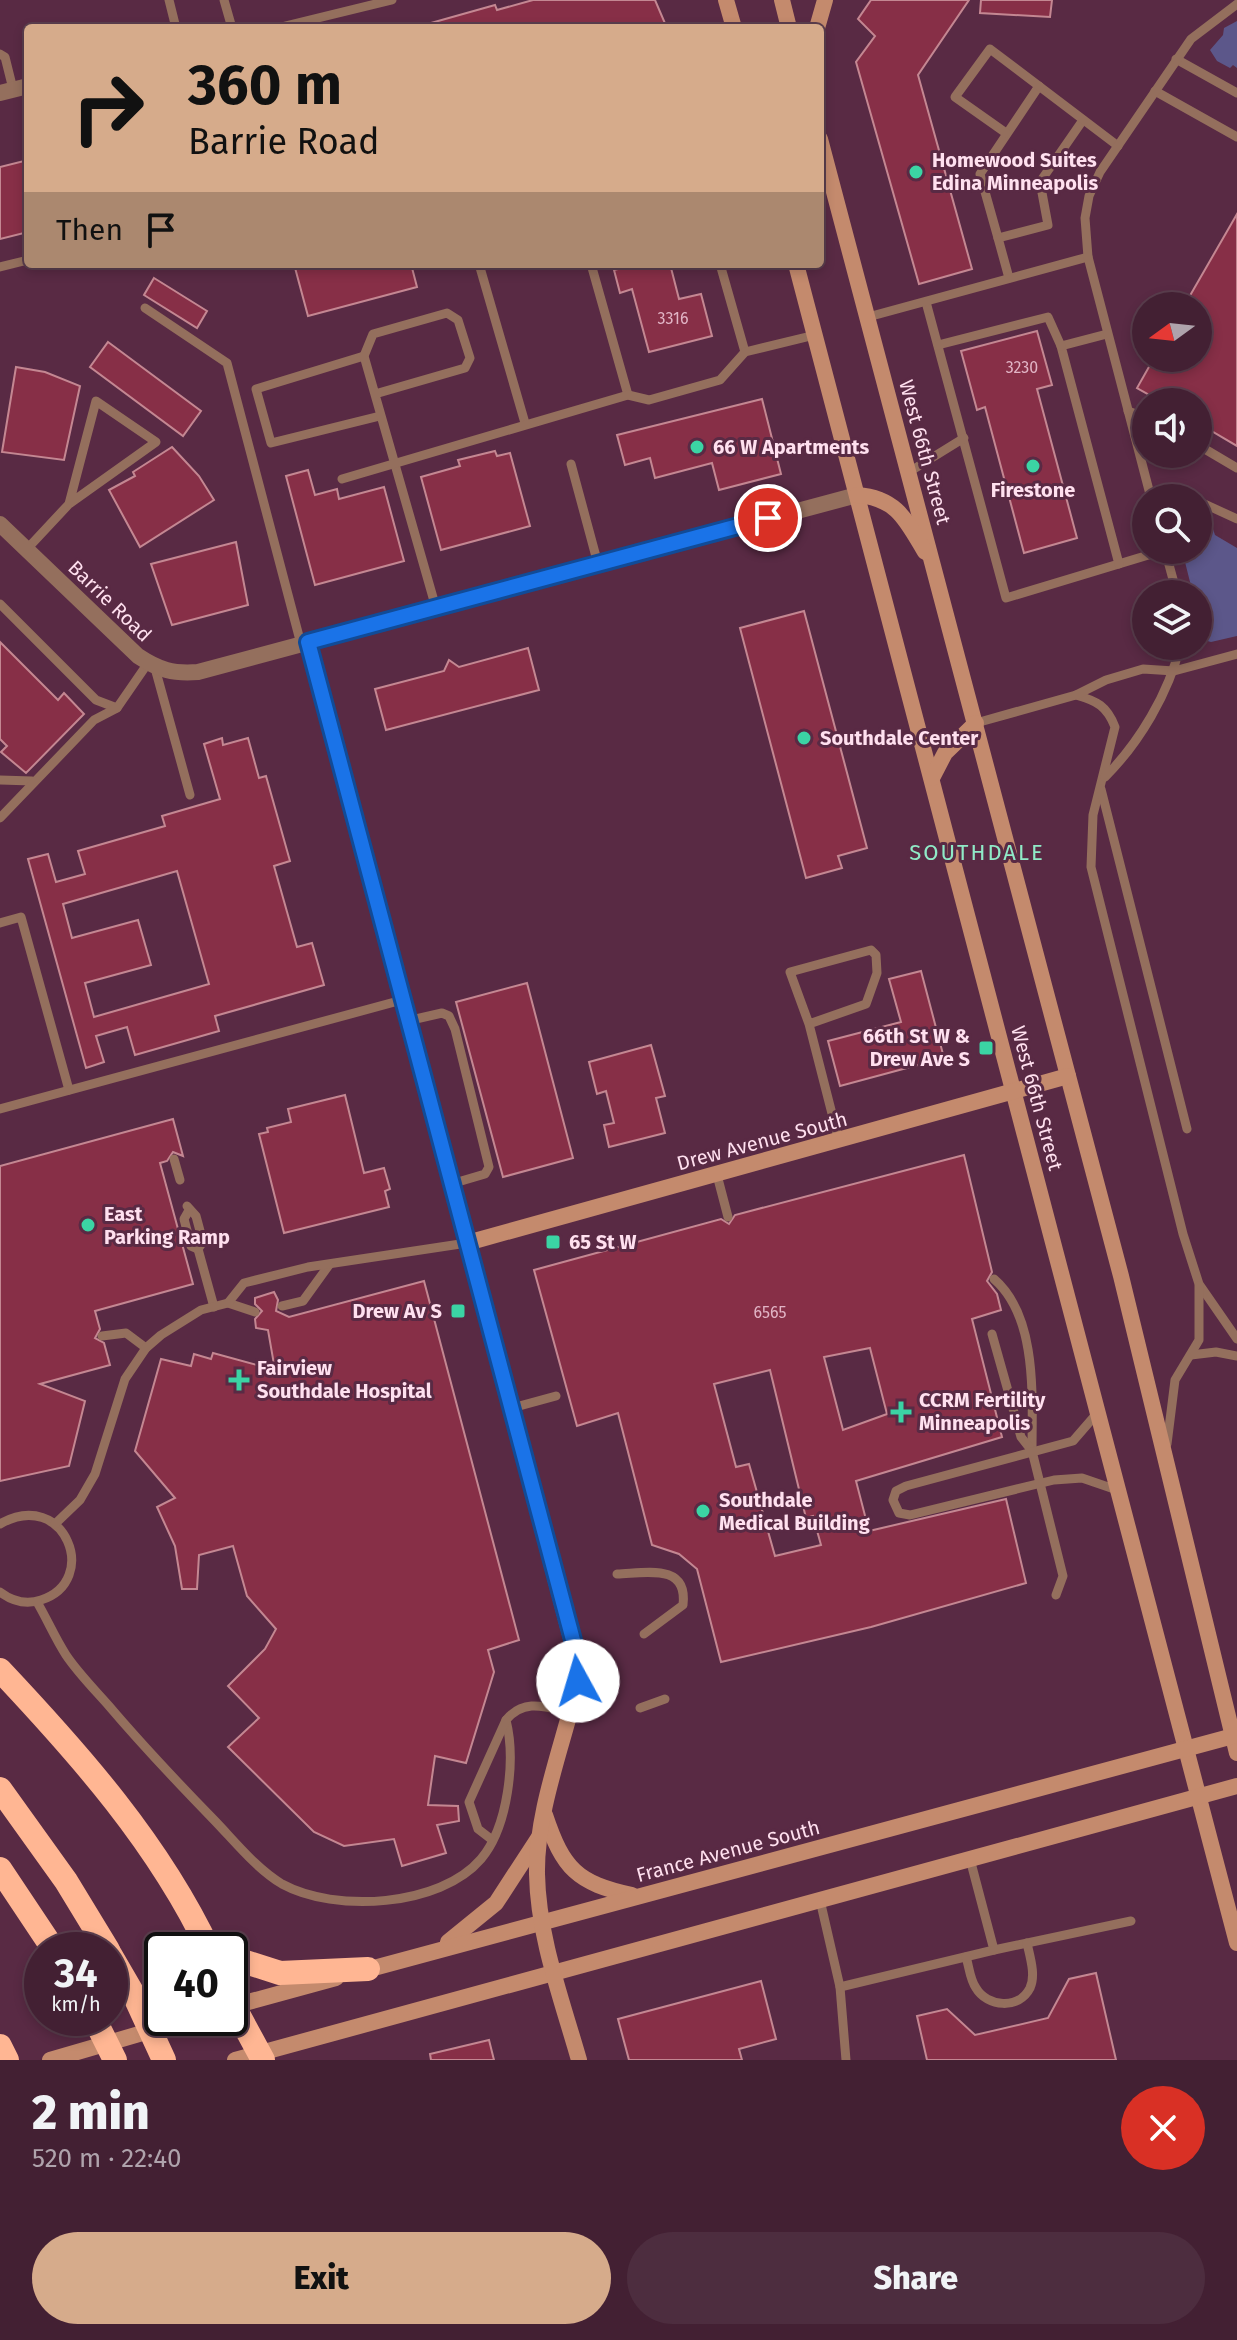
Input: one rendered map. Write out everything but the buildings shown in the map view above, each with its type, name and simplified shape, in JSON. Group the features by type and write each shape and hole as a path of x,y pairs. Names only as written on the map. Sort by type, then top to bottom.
{"highway":[{"path":"0,1670 103,1785 173,1880 204,1932"},
{"path":"0,1789 58,1870 97,1932"},
{"path":"0,1869 42,1932"},
{"path":"248,1962 280,1973 368,1969"},
{"path":"128,1985 164,2060"},
{"path":"103,2036 115,2060"},
{"path":"243,2036 251,2057"},
{"path":"0,2046 7,2060"}],"main road":[{"path":"726,0 733,24"},
{"path":"782,0 788,24"},
{"path":"818,24 825,0"},
{"name":"West 66th Street","path":"824,154 1068,1076 1235,1741"},
{"name":"West 66th Street","path":"797,268 1121,1491 1184,1749 1237,1943"},
{"path":"857,495 878,496 903,515 936,571"},
{"path":"932,778 945,753 976,723"},
{"name":"Drew Avenue South","path":"467,1243 1068,1076"},
{"path":"467,1243 575,1651 578,1681 540,1836 537,1873 541,1922 579,2060"},
{"name":"France Avenue South","path":"248,2000 1184,1749 1235,1741"},
{"path":"251,2057 1237,1786"},
{"path":"545,1815 563,1860 580,1878 601,1888 638,1896"},
{"path":"437,1950 496,1903 540,1836"},
{"path":"50,2060 144,2033"}],"street":[{"name":"Barrie Road","path":"0,524 152,666 176,674 198,672 857,495"},
{"path":"304,643 467,1243"}],"lane":[{"path":"169,0 175,24"},
{"path":"224,0 231,24"},
{"path":"293,24 392,0"},
{"path":"1148,484 1088,257 1085,218 1089,196 1176,59 1206,25 1237,4"},
{"path":"1006,133 955,97 990,49 1118,146"},
{"path":"0,54 5,57 14,89"},
{"path":"1176,59 1237,93"},
{"path":"1009,278 980,174 1039,86"},
{"path":"1155,91 1237,137"},
{"path":"998,238 1048,225 1040,182 1083,120"},
{"path":"868,317 1088,257"},
{"path":"0,267 24,261"},
{"path":"480,268 525,423"},
{"path":"592,268 628,395"},
{"path":"721,268 745,352"},
{"path":"926,302 1006,598 1132,560"},
{"path":"145,308 227,363 304,643"},
{"path":"375,394 465,368 470,358 458,320 447,313 373,334 364,356 436,608"},
{"path":"938,345 1048,317 1061,346 1119,564"},
{"path":"1061,346 1107,334"},
{"path":"342,479 628,395 649,400 720,380 745,352 815,335"},
{"path":"364,356 256,389 271,443 380,416"},
{"path":"27,549 69,504 156,442 96,401 69,504"},
{"path":"1128,411 1132,413"},
{"path":"909,472 964,438"},
{"path":"1212,453 1237,468"},
{"path":"571,464 598,564"},
{"path":"1212,507 1237,519"},
{"path":"0,604 96,700 117,708"},
{"path":"976,723 1076,695 1106,680 1143,669 1174,671 1237,654"},
{"path":"1105,777 1127,755 1174,671 1177,660"},
{"path":"0,818 32,781 94,720 117,708 152,666"},
{"path":"152,666 190,795"},
{"path":"1076,695 1101,704 1109,711 1115,727 1089,841 1098,905 1183,1234 1199,1284 1237,1339"},
{"path":"0,780 32,781"},
{"path":"1101,789 1187,1129"},
{"path":"0,923 21,917 69,1090"},
{"path":"809,1024 866,1004 877,973 876,955 871,950 790,972 809,1024 839,1141"},
{"path":"0,1109 402,1000"},
{"path":"407,1021 442,1013 449,1016 455,1029 489,1167 485,1174 451,1184"},
{"path":"174,1159 180,1180"},
{"path":"717,1175 728,1217"},
{"path":"188,1209 196,1216 203,1242 198,1249 214,1307"},
{"path":"228,1303 244,1283 329,1265 467,1243"},
{"path":"282,1306 303,1301 329,1265"},
{"path":"994,1279 1006,1290 1022,1330 1032,1384 1032,1451 1063,1576 1056,1595"},
{"path":"1165,1455 1175,1380 1199,1340 1199,1284"},
{"path":"55,1524 80,1500 95,1474 116,1400 125,1379 146,1348 201,1310 228,1303 255,1312"},
{"path":"102,1336 126,1333 146,1348"},
{"path":"992,1334 1021,1437 1032,1451"},
{"path":"1191,1355 1216,1352 1237,1356"},
{"path":"512,1408 556,1396"},
{"path":"1099,1411 1073,1441 906,1486 896,1491 893,1500 899,1513 910,1515 1040,1482 1082,1478 1121,1491"},
{"path":"0,1524 28,1514 55,1524 65,1534 72,1562 61,1587 37,1602 22,1602 0,1592"},
{"path":"617,1574 663,1572 676,1578 684,1591 683,1605 644,1634"},
{"path":"37,1602 66,1656 150,1753 264,1870 282,1883 327,1899 362,1903 398,1898 460,1878 482,1858 509,1784 512,1744 506,1720"},
{"path":"640,1708 665,1699"},
{"path":"491,1839 478,1829 469,1802 506,1720 513,1712 529,1704 571,1712"},
{"path":"970,1859 994,1950"},
{"path":"820,1900 840,1987 846,2060"},
{"path":"840,1987 1131,1921"},
{"path":"966,1957 975,1988 987,2000 1002,2004 1017,2000 1029,1990 1033,1974 1027,1943"}],"shaded area":[{"path":"1237,21 1237,68 1233,65 1230,68 1217,61 1210,50 1223,35 1224,28"},
{"path":"1212,526 1215,535 1237,548 1237,636 1212,642 1212,580 1190,580 1186,564 1212,564"}],"place":[{"name":"Homewood Suites Edina Minneapolis","path":"916,172"},
{"name":"66 W Apartments","path":"697,447"},
{"name":"Firestone","path":"1033,466"},
{"name":"Southdale Center","path":"804,738"},
{"name":"66th St W & Drew Ave S","path":"986,1048"},
{"name":"East Parking Ramp","path":"88,1225"},
{"name":"65 St W","path":"553,1242"},
{"name":"Drew Av S","path":"458,1311"},
{"name":"Fairview Southdale Hospital","path":"239,1380"},
{"name":"CCRM Fertility Minneapolis","path":"901,1412"},
{"name":"Southdale Medical Building","path":"703,1511"}],"district":[{"name":"SOUTHDALE","path":"977,852"}],"route":[{"path":"578,1681 573,1640 308,642 768,518"}]}
